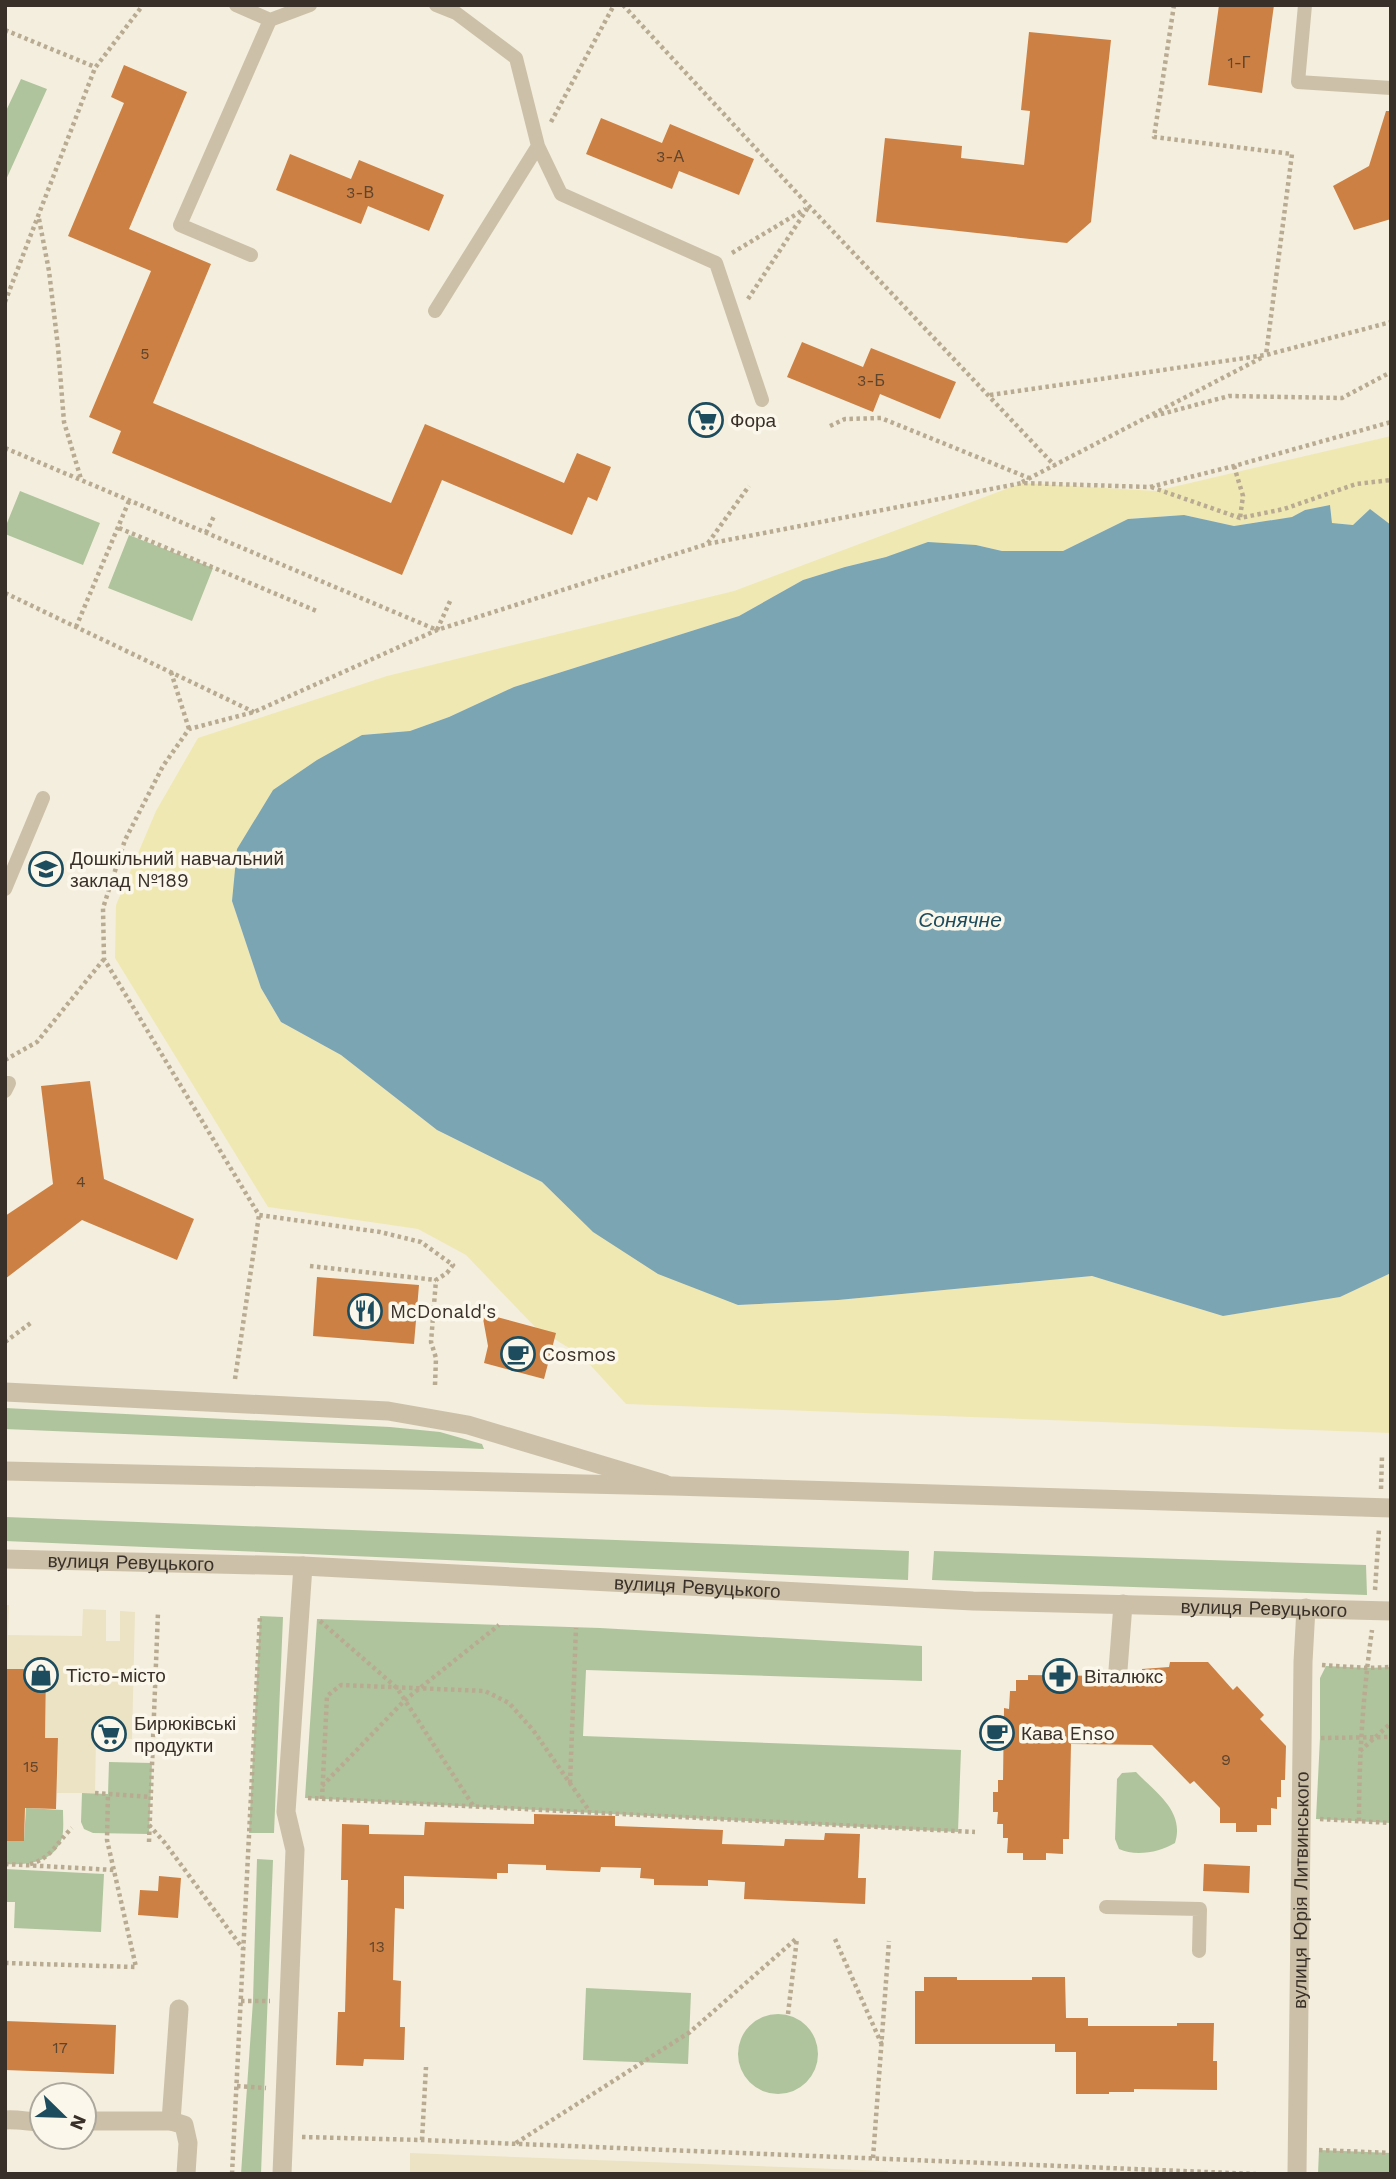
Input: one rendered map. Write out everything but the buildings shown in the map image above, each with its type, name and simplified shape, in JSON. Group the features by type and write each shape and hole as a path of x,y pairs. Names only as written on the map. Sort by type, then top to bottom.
{"street":[{"path":"5,1392 388,1411 468,1425 673,1486"},
{"path":"5,1471 673,1486 1385,1508"},
{"name":"вулиця Ревуцького","path":"5,1559 303,1566 921,1599 1382,1611"},
{"path":"282,2174 295,1850 286,1812 303,1566"},
{"path":"1118,1670 1123,1604"},
{"name":"вулиця Юрія Литвинського","path":"1297,2174 1303,1661 1306,1608"},
{"path":"171,2121 178,2010"},
{"path":"5,2120 28,2121"},
{"path":"98,2121 171,2121 184,2125 188,2143 186,2174"}],"lane":[{"path":"236,5 270,20 310,5"},
{"path":"436,5 456,13 516,58 538,146 561,194 716,263 762,400"},
{"path":"1305,5 1298,82 1391,88"},
{"path":"251,255 180,225 270,20"},
{"path":"435,311 538,146"},
{"path":"5,889 43,798"},
{"path":"5,1083 9,1083 5,1091"},
{"path":"1106,1908 1200,1909 1199,1951"}],"path":[{"path":"5,302 95,68 144,5"},
{"path":"538,146 614,5"},
{"path":"623,5 808,206 1055,466"},
{"path":"1174,5 1154,137 1292,154 1266,355"},
{"path":"5,30 95,68"},
{"path":"716,263 808,206"},
{"path":"735,318 808,206"},
{"path":"38,218 49,271 64,422 81,479"},
{"path":"989,395 1266,355 1391,322"},
{"path":"1022,483 1266,355"},
{"path":"1146,418 1229,396 1342,398 1391,372"},
{"path":"830,426 845,419 881,418 1030,478"},
{"path":"235,1379 259,1214 104,959 103,908 125,840 163,766 189,729 254,712 437,630 707,544 1022,483 1150,487 1391,422"},
{"path":"5,448 437,630"},
{"path":"1234,466 1243,496 1240,517"},
{"path":"1150,487 1240,517 1284,509 1356,484 1391,481"},
{"path":"707,544 749,486"},
{"path":"75,627 129,501"},
{"path":"206,533 215,514"},
{"path":"119,528 318,612"},
{"path":"5,593 254,712"},
{"path":"437,630 451,599"},
{"path":"170,672 189,729"},
{"path":"5,1060 37,1042 104,959"},
{"path":"259,1214 380,1232 421,1242 453,1265 436,1280 310,1266"},
{"path":"435,1385 436,1358 431,1342 436,1280"},
{"path":"5,1342 32,1322"},
{"path":"1359,1821 1359,1752 1367,1668 1382,1611 1385,1508 1382,1456"},
{"path":"149,1842 158,1612"},
{"path":"232,2174 260,1616"},
{"path":"317,1619 397,1688 474,1807"},
{"path":"322,1786 405,1700 499,1625"},
{"path":"570,1784 576,1628"},
{"path":"1326,1666 1391,1667"},
{"path":"322,1798 327,1696 341,1685 485,1691 509,1703 533,1730 590,1813"},
{"path":"1359,1752 1391,1723"},
{"path":"1320,1738 1391,1737"},
{"path":"94,1794 150,1797"},
{"path":"5,1963 136,1967 107,1840 108,1794"},
{"path":"305,1798 975,1832"},
{"path":"1316,1819 1391,1823"},
{"path":"149,1825 243,1950"},
{"path":"26,1865 41,1861 72,1828"},
{"path":"5,1864 114,1870"},
{"path":"516,2144 690,2032 797,1938 788,2014"},
{"path":"835,1939 883,2045"},
{"path":"873,2158 889,1941"},
{"path":"241,2001 274,2002"},
{"path":"422,2140 426,2067"},
{"path":"236,2086 271,2088"},
{"path":"284,2136 1256,2174"},
{"path":"1319,2150 1391,2153"}],"green space":[{"path":"21,79 47,89 5,182 5,113"},
{"path":"20,491 100,523 83,565 5,534"},
{"path":"129,535 213,568 192,621 108,588"},
{"path":"5,1408 390,1427 440,1432 482,1444 484,1449 5,1429"},
{"path":"5,1517 909,1551 908,1580 5,1541"},
{"path":"934,1551 1366,1565 1367,1595 932,1580"},
{"path":"260,1616 283,1617 274,1833 249,1833"},
{"path":"317,1619 600,1628 922,1646 922,1681 586,1670 583,1736 961,1750 958,1832 305,1798"},
{"path":"1326,1666 1391,1667 1391,1823 1316,1819 1320,1678"},
{"path":"109,1762 152,1763 149,1834 93,1833 84,1829 81,1822 82,1793 108,1794"},
{"path":"1136,1772 1167,1803 1176,1821 1175,1843 1162,1849 1140,1853 1126,1851 1119,1849 1115,1839 1117,1779 1122,1773"},
{"path":"26,1808 63,1810 62,1838 53,1853 39,1861 5,1864 5,1841 24,1841"},
{"path":"257,1859 273,1860 261,2174 241,2174 253,2001"},
{"path":"5,1869 104,1874 101,1932 14,1928 15,1902 5,1902"},
{"path":"586,1988 691,1993 688,2064 583,2060"},
{"path":"770,2014 786,2014 807,2025 818,2046 818,2062 807,2083 786,2094 770,2094 756,2088 744,2076 738,2062 738,2046 744,2032 756,2020"},
{"path":"1319,2150 1391,2153 1391,2174 1318,2174"}],"sand":[{"path":"1391,436 1391,525 1371,510 1353,525 1332,523 1330,505 1305,510 1292,517 1234,526 1184,515 1128,519 1063,551 1002,551 976,545 886,557 803,580 739,616 514,687 449,717 410,731 362,735 232,901 261,988 281,1022 341,1055 437,1130 542,1182 593,1232 738,1305 838,1300 1092,1276 1223,1316 1340,1297 1391,1273 1391,1433 626,1404 582,1356 535,1327 466,1255 418,1229 268,1207 115,958 116,905 156,811 198,738 387,676 734,591 1022,483 1156,491"}],"shaded area":[{"path":"5,1605 9,1605 8,1635 82,1636 83,1609 106,1610 106,1641 120,1641 120,1611 135,1612 132,1739 96,1738 95,1793 57,1793 58,1739 45,1738 46,1670 5,1669"},
{"path":"410,2153 888,2171 888,2174 410,2174"}],"water":[{"name":"Сонячне","path":"1330,505 1332,523 1353,525 1370,509 1391,525 1391,1273 1340,1297 1223,1316 1092,1276 838,1300 738,1305 658,1274 593,1232 542,1182 437,1130 341,1055 281,1022 261,988 232,901 237,849 273,790 317,760 362,735 410,731 449,717 514,687 739,616 803,580 886,557 928,542 976,545 1002,551 1063,551 1128,519 1184,515 1234,526 1292,517 1305,510"}],"place":[{"name":"Фора","path":"706,420"},
{"name":"Дошкільний навчальний заклад №189","path":"46,869"},
{"name":"McDonald's","path":"365,1311"},
{"name":"Cosmos","path":"518,1354"},
{"name":"Тісто-місто","path":"41,1675"},
{"name":"Віталюкс","path":"1060,1676"},
{"name":"Кава Enso","path":"997,1733"},
{"name":"Бирюківські продукти","path":"109,1734"}]}
